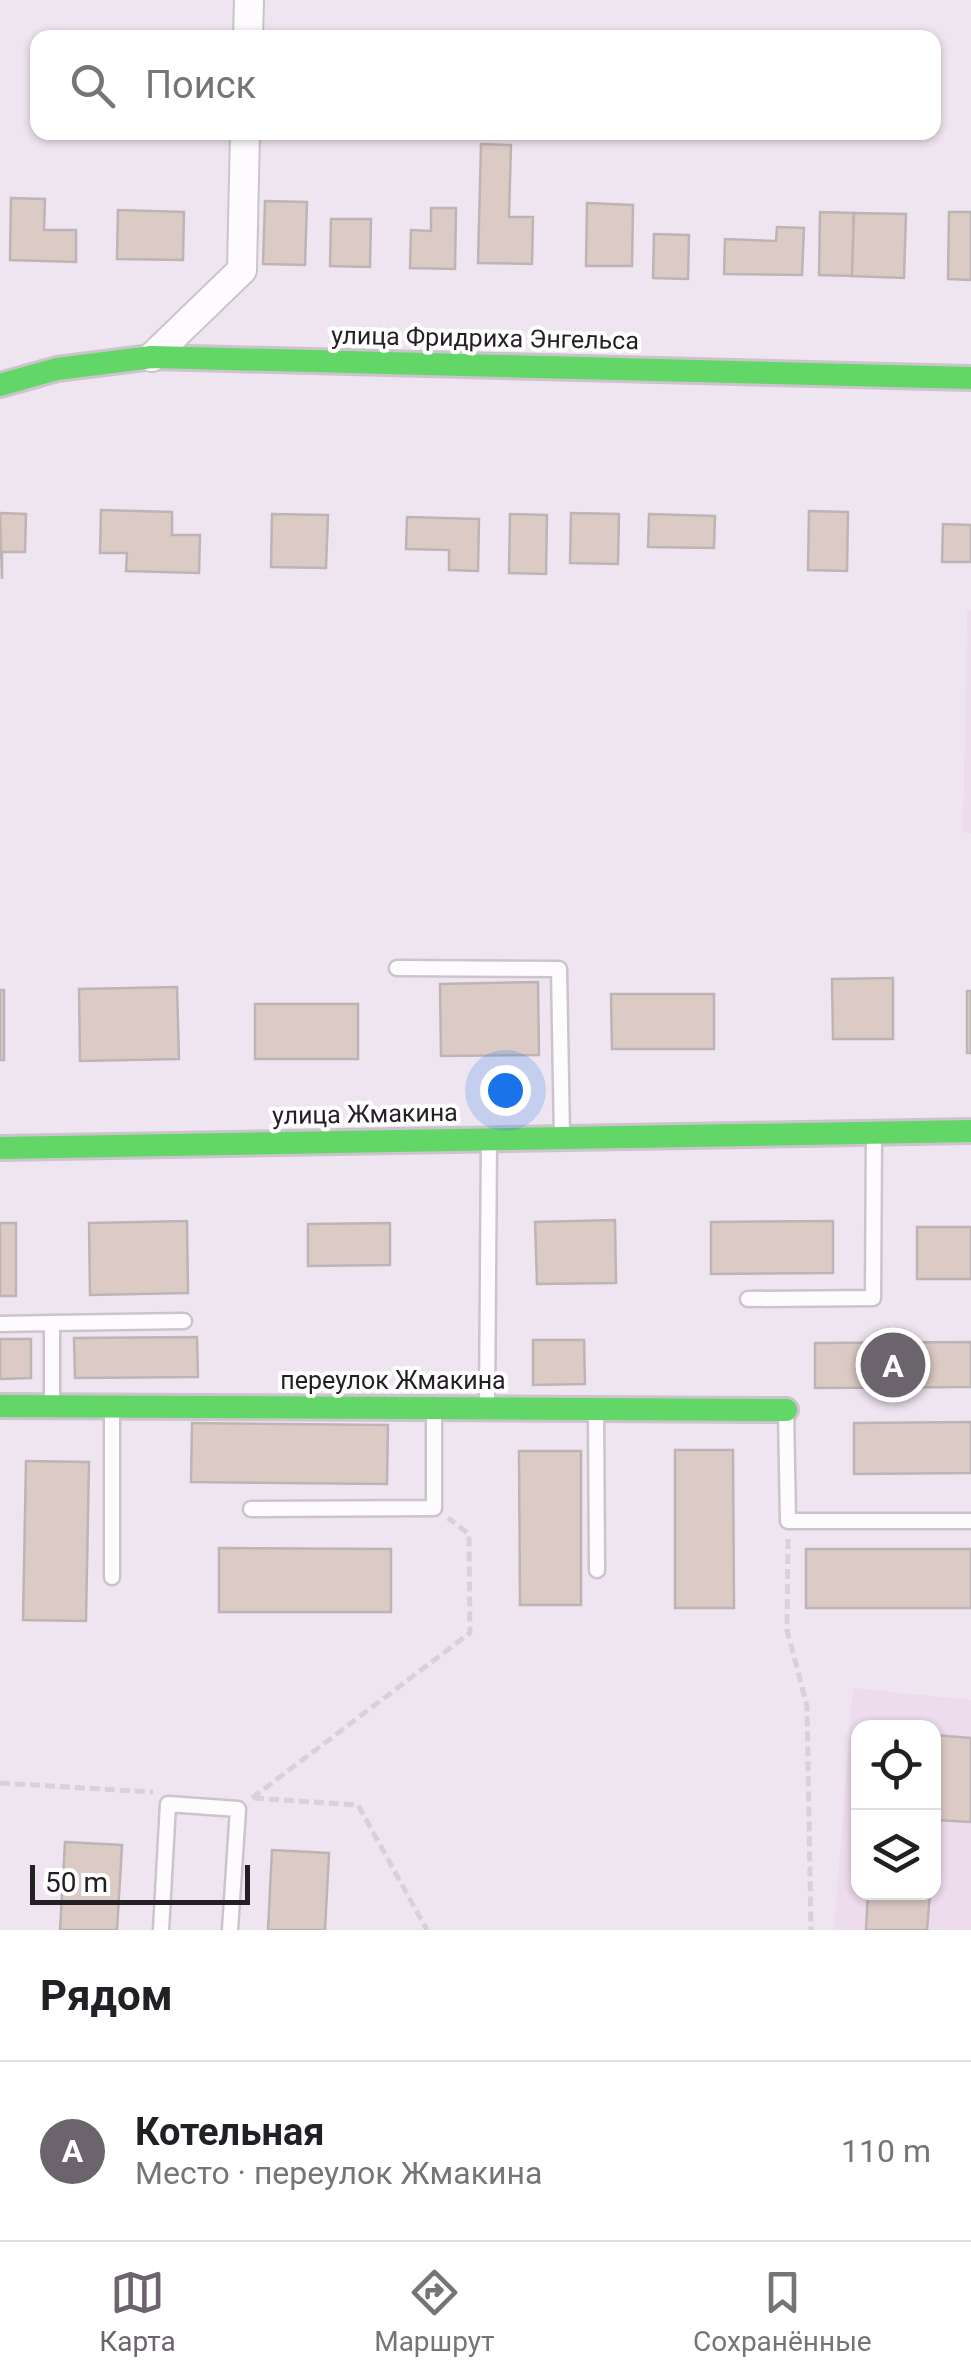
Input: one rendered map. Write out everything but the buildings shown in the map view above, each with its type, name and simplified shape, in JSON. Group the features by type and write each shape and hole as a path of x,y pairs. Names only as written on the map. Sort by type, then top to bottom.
{"street":[{"path":"248,30 249,0"},
{"path":"152,357 242,270 246,140"},
{"name":"улица Фридриха Энгельса","path":"0,385 57,369 152,357 971,378"},
{"name":"улица Жмакина","path":"0,1148 971,1132"},
{"name":"переулок Жмакина","path":"0,1406 786,1410"}],"lane":[{"path":"397,968 559,968 562,1138"},
{"path":"748,1300 873,1298 874,1132"},
{"path":"487,1409 489,1139"},
{"path":"0,1324 184,1322"},
{"path":"52,1324 52,1406"},
{"path":"112,1406 112,1577"},
{"path":"251,1509 434,1508 434,1408"},
{"path":"596,1409 597,1570"},
{"path":"786,1410 788,1521 971,1521"},
{"path":"160,1930 168,1804 238,1809 230,1930"}],"path":[{"path":"238,1809 470,1633 469,1534 434,1508"},
{"path":"788,1521 787,1630 807,1706 811,1930"}],"shaded area":[{"path":"967,610 971,610 971,833 963,833"},
{"path":"853,1688 971,1700 971,1930 834,1930"}],"traffic: fast":[{"path":"0,385 57,369 152,357 971,378"},
{"path":"0,1148 971,1131"},
{"path":"0,1406 786,1410"}],"place":[{"name":"Котельная","path":"893,1365"}]}
